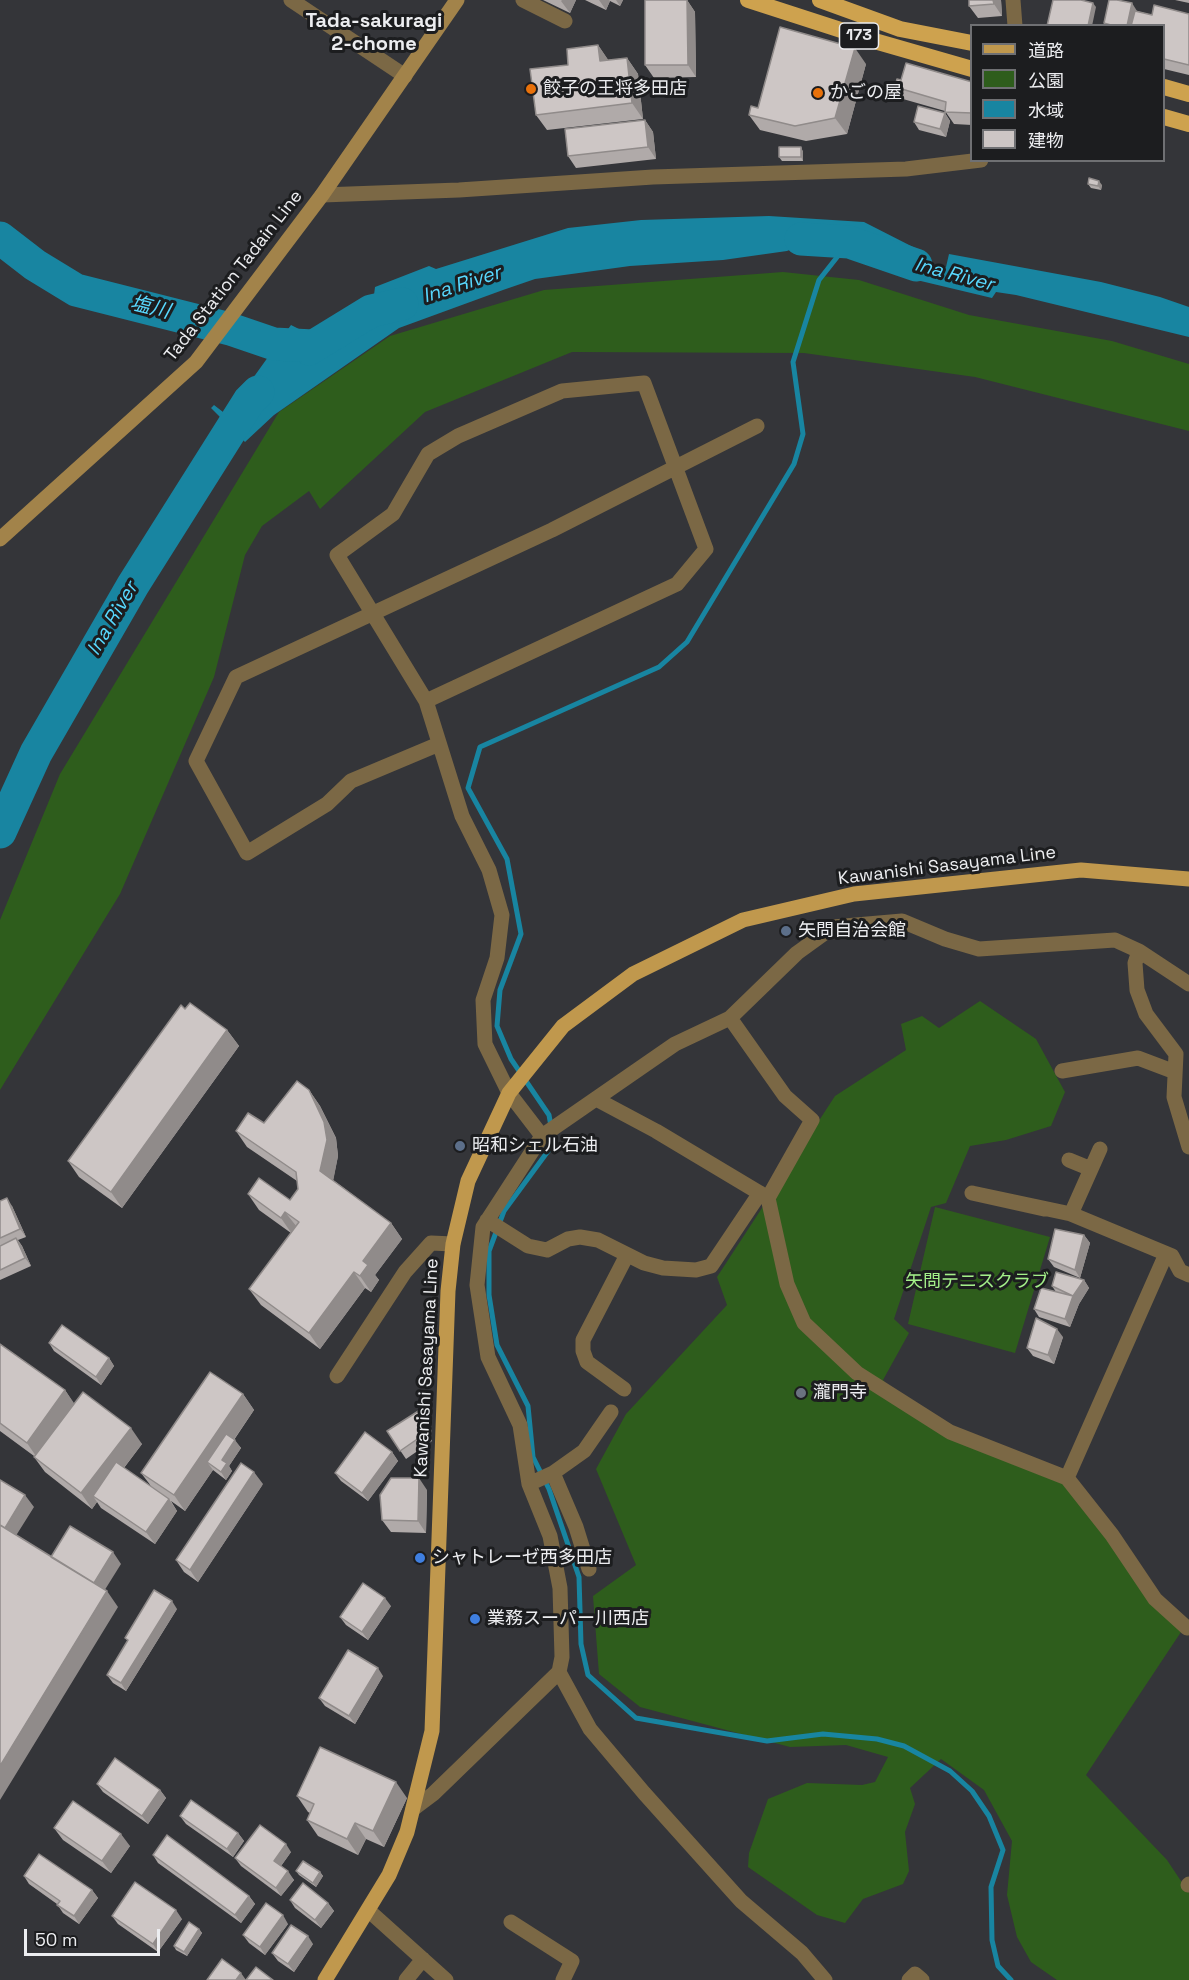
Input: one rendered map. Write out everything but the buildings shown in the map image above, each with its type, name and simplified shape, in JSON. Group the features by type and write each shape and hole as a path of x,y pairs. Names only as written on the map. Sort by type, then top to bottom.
{"highway":[{"name":"173","path":"748,0 878,42 970,68"},
{"name":"173","path":"820,0 900,28 970,43"},
{"path":"1165,87 1189,94"},
{"path":"1165,117 1189,124"}],"main road":[{"name":"Tada Station Tadain Line","path":"0,539 196,362 322,195 457,0"},
{"name":"Kawanishi Sasayama Line","path":"325,1980 389,1875 407,1832 432,1731 448,1291 453,1244 468,1181 509,1093 563,1026 633,974 743,920 854,894 1081,870 1189,879"}],"street":[{"path":"291,0 405,76"},
{"path":"523,0 565,21"},
{"path":"1013,0 1015,24"},
{"path":"322,195 459,190 653,177 906,169 970,161"},
{"path":"426,701 677,584 705,549 644,383 562,391 458,436 428,454 393,514 337,555 426,701 462,816 489,870 502,915 497,958 483,1000 484,1044 509,1093 542,1136"},
{"path":"439,744 351,781 327,804 247,853 196,761 236,677 552,530 757,426"},
{"path":"413,1809 433,1794 559,1672 562,1657 560,1588 550,1536 529,1484 520,1425 488,1357 477,1285 483,1227 542,1136 675,1044 730,1018 797,953 833,927 902,921 945,939 979,949 1115,940 1139,951 1189,984"},
{"path":"1139,951 1135,963 1137,990 1146,1014 1176,1054 1174,1097 1189,1147"},
{"path":"487,1220 528,1246 547,1250 568,1239 580,1237 597,1240 627,1255 663,1268 696,1270 711,1266 764,1196 812,1120 785,1096 730,1018"},
{"path":"1062,1071 1138,1058 1175,1072"},
{"path":"596,1099 656,1131 764,1196 787,1284 804,1323 857,1373 950,1432 1067,1478 1112,1535 1155,1599 1188,1627"},
{"path":"1071,1214 1100,1149"},
{"path":"1069,1160 1091,1169"},
{"path":"1044,1209 972,1193 1071,1214 1172,1256 1180,1271 1189,1275"},
{"path":"337,1376 412,1264 431,1243 453,1244"},
{"path":"1067,1478 1166,1254"},
{"path":"624,1389 587,1362 583,1351 583,1340 627,1255"},
{"path":"529,1484 554,1473 584,1451 611,1412"},
{"path":"554,1473 576,1527 589,1569"},
{"path":"559,1672 590,1729 644,1793 741,1901 802,1953 825,1980"},
{"path":"368,1910 446,1980"},
{"path":"511,1922 572,1961 563,1980"},
{"path":"406,1980 423,1959"},
{"path":"909,1980 915,1974 922,1980"}],"green space":[{"path":"783,272 859,280 969,315 1112,341 1189,364 1189,431 975,377 804,353 572,352 425,412 320,509 309,491 262,526 245,555 214,677 120,894 0,1090 0,920 60,774 279,412 390,336 544,290"},
{"path":"980,1001 1036,1039 1065,1092 1051,1126 1006,1140 970,1146 946,1203 931,1207 894,1319 909,1333 883,1380 912,1415 1065,1481 1181,1632 1086,1775 1167,1860 1189,1893 1189,1980 1057,1980 1031,1962 1017,1937 1007,1895 1012,1841 984,1790 941,1759 910,1788 915,1804 905,1832 909,1871 903,1884 863,1899 845,1923 817,1915 748,1867 749,1853 768,1799 807,1783 862,1785 875,1782 888,1757 846,1745 790,1747 640,1707 599,1674 593,1596 636,1565 596,1469 626,1414 727,1305 717,1277 835,1096 906,1050 901,1024 922,1016 939,1028"},
{"name":"矢問テニスクラブ","path":"935,1207 1050,1237 1015,1353 908,1324"}],"water":[{"path":"769,216 864,222 915,248 913,260 946,267 949,254 1101,282 1160,297 1189,307 1189,337 1016,295 996,292 992,298 904,277 882,260 864,240 801,245 787,251 723,260 630,266 535,279 399,328 274,415 245,442 211,408 214,405 223,412 239,390 243,392 291,325 305,332 327,332 346,325 351,330 360,322 361,314 371,306 369,297 374,295 375,287 429,266 436,269 568,228 641,220"}],"waterway":[{"name":"塩川","path":"0,238 35,265 76,290 230,329 274,344 313,346"},
{"name":"Ina River","path":"801,239 849,242 916,265"},
{"path":"849,242 819,280 793,362 803,434 794,464 687,642 659,667 480,747 468,788 507,859 521,934 500,990 497,1026 511,1059 549,1115 554,1143 504,1211 489,1251 489,1295 497,1345 528,1406 533,1457 549,1489 579,1577 581,1644 588,1675 636,1718 767,1741 823,1734 877,1739 904,1746 950,1771 972,1791 989,1816 1003,1850 991,1887 992,1940 998,1966 1011,1980"},
{"name":"Ina River","path":"309,349 371,311 402,304"},
{"name":"Ina River","path":"0,832 36,753 133,585 249,401 258,392"}],"place":[{"name":"餃子の王将多田店","path":"531,89"},
{"name":"かごの屋","path":"818,93"},
{"name":"矢問自治会館","path":"786,931"},
{"name":"昭和シェル石油","path":"460,1146"},
{"name":"瀧門寺","path":"801,1393"},
{"name":"シャトレーゼ西多田店","path":"420,1558"},
{"name":"業務スーパー川西店","path":"475,1619"}],"district":[{"name":"Tada-sakuragi 2-chome","path":"374,34"}]}
